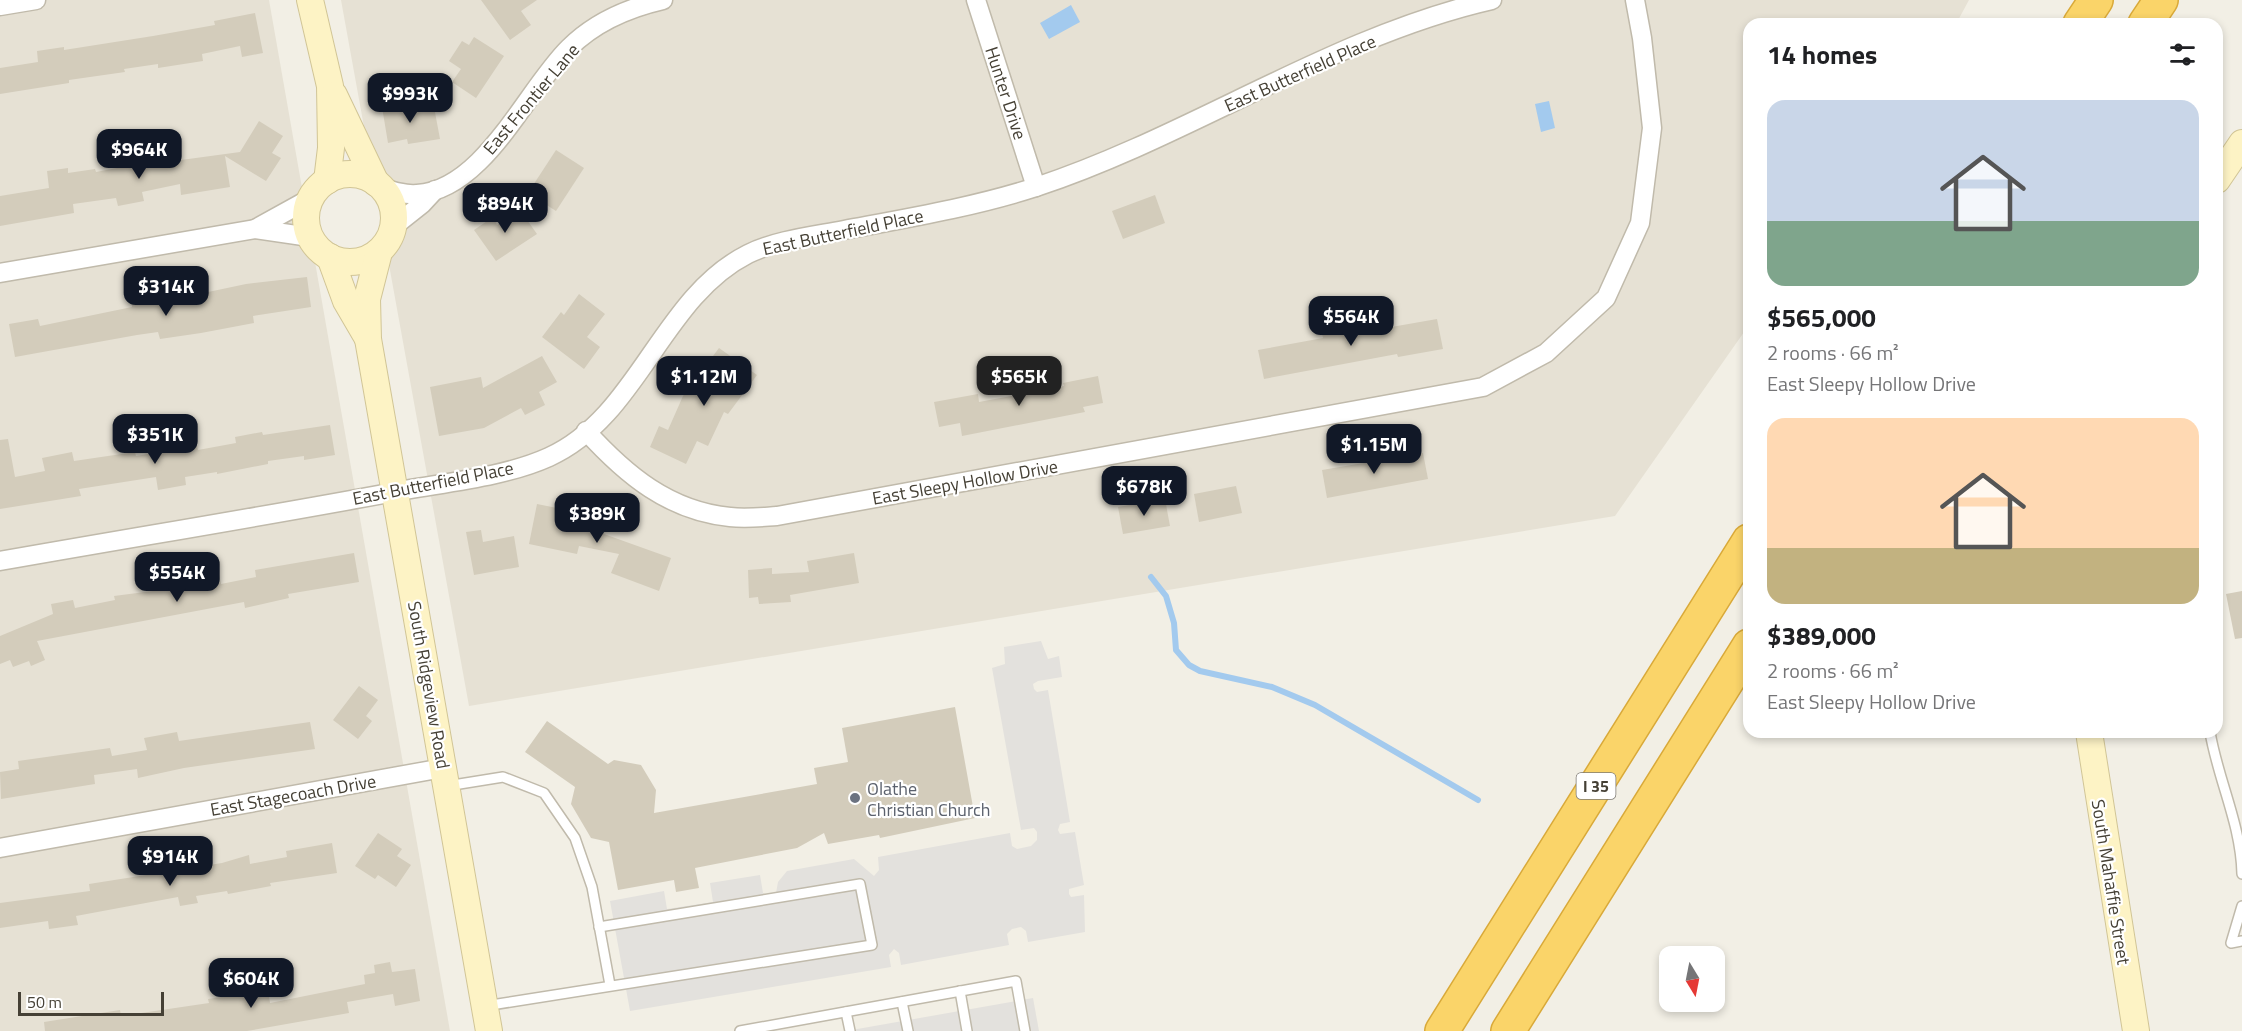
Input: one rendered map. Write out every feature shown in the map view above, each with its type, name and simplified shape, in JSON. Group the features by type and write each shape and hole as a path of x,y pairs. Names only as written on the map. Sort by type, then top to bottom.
{"highway":[{"path":"2084,18 2096,0"},
{"path":"2149,18 2161,0"},
{"name":"I 35","path":"1442,1031 1743,551"},
{"path":"1508,1031 1743,656"}],"main road":[{"path":"310,0 330,86 331,148 319,189 306,216 310,237 324,254 330,257 351,262 366,260 379,252 388,241 393,227 394,213 390,199 378,185 330,86"},
{"path":"2223,171 2242,143"},
{"path":"319,189 341,175 355,175 378,185"},
{"path":"368,339 367,298 379,252"},
{"path":"330,257 346,301 368,339"},
{"name":"South Ridgeview Road","path":"368,339 489,1031"},
{"name":"South Mahaffie Street","path":"2090,738 2136,1031"}],"street":[{"path":"0,6 36,0"},
{"name":"East Frontier Lane","path":"435,190 469,170 493,147 570,47 610,18 663,0"},
{"name":"Hunter Drive","path":"976,0 1036,187"},
{"name":"East Butterfield Place","path":"0,561 395,492 500,472 545,459 566,448 609,410 684,309 710,280 752,252 804,238 958,208 1036,187 1096,165 1327,59 1446,10 1492,0"},
{"name":"East Sleepy Hollow Drive","path":"586,431 613,461 638,483 656,493 705,513 732,517 777,516 1483,387 1546,353 1606,298 1640,223 1652,128 1642,38 1635,0"},
{"path":"378,185 402,194 418,194 435,190"},
{"path":"255,229 319,189"},
{"path":"393,227 422,204 435,190"},
{"path":"0,273 255,229 310,237"},
{"name":"East Stagecoach Drive","path":"0,848 445,777"}],"lane":[{"path":"2212,738 2242,857 2242,874"},
{"path":"445,777 503,777 544,794 576,838 592,887 610,985"},
{"path":"2231,808 2242,806"},
{"path":"484,1006 872,945 860,884 599,927"},
{"path":"2242,906 2231,943 2242,941"},
{"path":"740,1031 790,1027 846,1012 1016,981 1024,1031"},
{"path":"960,991 967,1031"},
{"path":"903,1002 908,1031"},
{"path":"846,1012 850,1031"}],"shaded area":[{"path":"0,0 269,0 450,1031 0,1031"},
{"path":"341,0 1969,0 1959,18 1743,18 1743,334 1615,516 469,706"},
{"path":"1041,641 1048,659 1059,656 1062,677 1033,684 1037,692 1048,690 1070,822 1060,824 1058,830 1060,834 1075,832 1084,885 1069,889 1069,894 1071,897 1084,895 1085,932 1028,942 1026,931 1021,927 1012,929 1007,934 1009,945 901,965 899,953 894,949 889,955 891,967 630,1011 610,901 664,891 667,909 713,902 710,883 760,875 763,893 771,896 776,893 778,882 787,871 854,859 874,876 879,870 878,857 1010,833 1012,846 1017,849 1031,846 1037,840 1037,832 1034,828 1021,830 992,668 1005,664 1004,647"},
{"path":"1033,998 1039,1031 846,1031"}],"water":[{"path":"1071,5 1080,22 1049,39 1040,23"},
{"path":"1549,101 1555,128 1541,132 1535,104"}],"building":[{"path":"481,0 537,0 521,11 531,25 510,40"},
{"path":"255,13 263,53 242,57 240,46 202,54 203,61 158,68 158,64 124,69 125,72 69,80 69,83 0,94 0,68 38,62 37,51 64,47 64,50 153,36 215,25 214,21"},
{"path":"474,37 504,56 476,98 452,82 461,69 449,61 462,41 469,45"},
{"path":"407,103 409,111 434,107 440,139 408,144 407,139 388,143 382,107"},
{"path":"259,121 283,136 272,153 281,158 266,181 225,156 230,187 181,195 180,184 142,192 144,201 118,206 116,198 73,204 74,213 0,226 0,196 49,188 47,171 68,168 68,173 95,169 96,172 159,160 159,163 240,152"},
{"path":"556,150 584,168 556,211 528,193"},
{"path":"1155,195 1165,223 1123,239 1112,211"},
{"path":"520,210 537,234 496,261 474,230 493,217 497,225"},
{"path":"307,277 311,307 253,316 254,323 160,339 158,332 15,357 9,324 38,319 40,326 132,307 132,302 159,298 160,304 194,299 194,295 246,284"},
{"path":"579,294 605,314 587,337 600,347 584,369 542,337 561,312 564,315"},
{"path":"1378,319 1380,329 1437,319 1443,349 1398,357 1397,354 1264,379 1258,350 1323,338 1321,329"},
{"path":"719,348 757,375 728,414 724,412 708,446 697,441 686,464 650,447 659,426 668,430 683,396"},
{"path":"542,356 557,382 539,392 545,405 525,415 521,408 484,428 439,436 430,387 481,377 483,388"},
{"path":"1098,376 1103,403 1083,407 1085,412 962,436 960,423 939,427 934,402 978,394 979,402 1064,386 1063,383"},
{"path":"330,425 335,455 304,460 304,456 268,461 268,464 217,474 217,472 185,477 186,485 158,490 156,477 79,489 81,496 0,509 0,440 8,439 15,477 45,471 42,458 72,452 74,461 135,452 136,456 197,446 198,450 236,443 235,437"},
{"path":"1423,453 1428,479 1327,498 1322,470"},
{"path":"1236,486 1242,513 1199,522 1194,494"},
{"path":"1165,499 1170,526 1123,534 1118,507"},
{"path":"537,504 607,518 604,534 671,558 659,591 611,573 619,554 579,546 577,554 529,544"},
{"path":"481,530 483,542 514,536 519,567 474,575 466,532"},
{"path":"354,553 359,582 288,594 289,598 245,608 244,602 37,641 45,660 31,666 29,661 13,667 10,660 0,664 0,636 53,614 51,604 73,600 75,608 115,600 114,596 176,588 175,582 219,575 221,584 256,577 255,570"},
{"path":"854,553 859,583 790,595 791,602 759,604 758,597 749,598 748,570 772,568 772,574 809,572 807,561"},
{"path":"2242,591 2242,638 2235,639 2226,594"},
{"path":"359,686 378,700 366,716 372,721 358,739 333,720"},
{"name":"Olathe Christian Church","path":"955,707 975,818 880,838 879,835 828,844 824,833 797,848 695,868 699,888 676,892 674,880 618,890 609,842 591,838 571,804 575,787 525,752 547,721 608,764 614,760 641,765 656,790 654,813 817,784 814,768 848,762 842,728"},
{"path":"310,722 315,749 184,768 138,778 137,769 94,775 95,784 1,799 0,772 19,769 18,761 110,748 112,756 147,750 144,738 177,732 179,741"},
{"path":"378,833 402,849 397,856 411,865 396,887 378,875 375,879 355,866"},
{"path":"332,843 337,873 270,883 271,886 228,894 227,891 196,896 198,903 180,906 178,897 76,916 78,925 49,929 48,921 0,928 0,903 90,891 89,884 222,863 249,855 250,864 287,857 286,851"},
{"path":"390,962 392,972 415,969 420,1001 395,1006 393,994 347,1002 349,1013 247,1031 45,1031 44,1022 120,1010 121,1016 209,1003 208,999 268,990 270,1003 365,984 364,975 375,973 374,965"}],"waterway":[{"path":"1151,577 1166,596 1174,623 1176,650 1189,665 1200,671 1272,687 1315,705 1478,800"}],"place":[{"name":"Olathe Christian Church","path":"855,798"}]}
